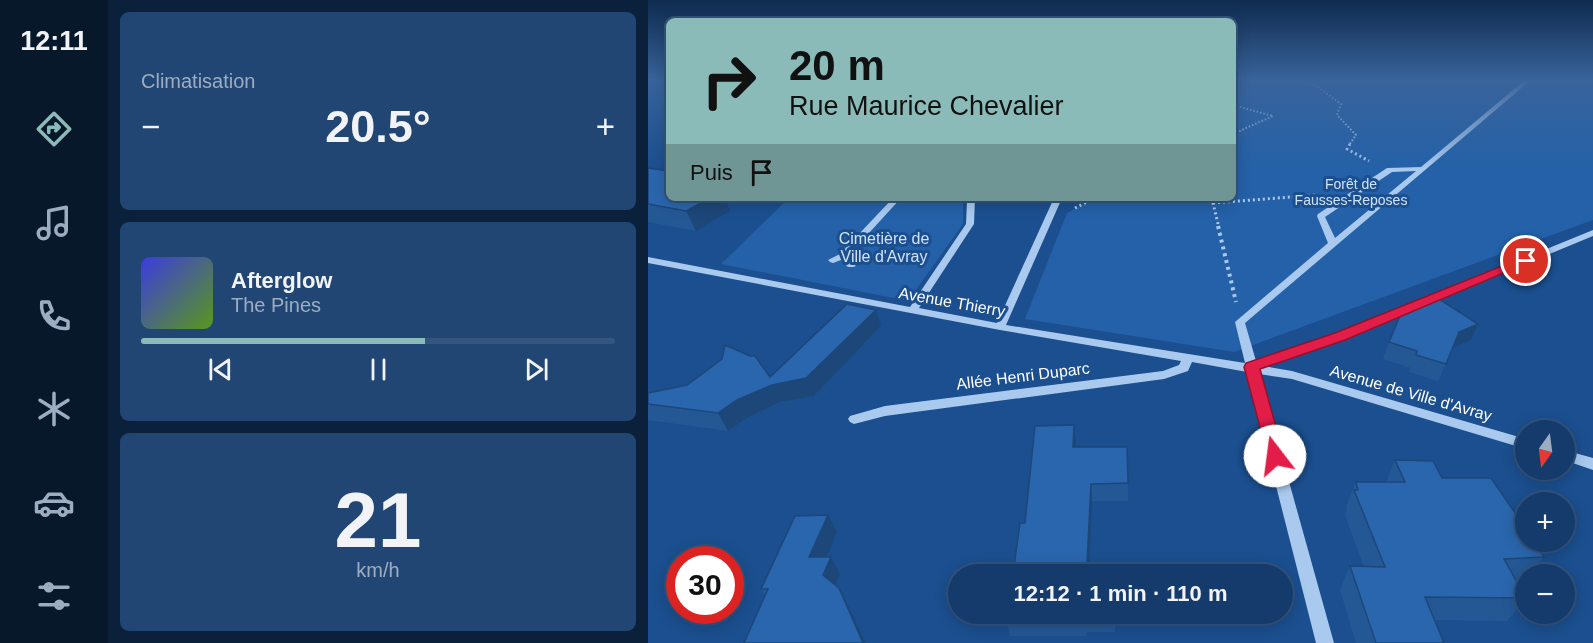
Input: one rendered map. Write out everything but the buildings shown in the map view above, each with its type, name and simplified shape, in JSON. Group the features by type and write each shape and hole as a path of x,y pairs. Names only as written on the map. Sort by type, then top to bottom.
{"street":[{"path":"1325,643 1240,321 1493,110"},
{"path":"1333,244 1321,216 1390,170 1423,169"},
{"path":"833,260 843,256 894,201"},
{"path":"912,311 970,224 971,201"},
{"path":"999,327 1057,201"},
{"path":"1251,367 1340,337 1593,233"},
{"path":"843,256 851,265"},
{"name":"Avenue Thierry","path":"648,261 999,327 1251,367"},
{"name":"Allée Henri Duparc","path":"854,418 885,411 1164,375 1184,368 1188,357"},
{"name":"Avenue de Ville d'Avray","path":"1251,367 1292,375 1515,441"},
{"path":"1575,458 1593,464"}],"path":[{"path":"1236,133 1274,116 1252,110"},
{"path":"1339,110 1337,115 1356,135 1347,149 1361,158 1390,170"},
{"path":"1240,321 1213,203 1329,194 1351,196"}],"green space":[{"name":"Forêt de Fausses-Reposes","path":"1236,110 1593,110 1593,220 1234,352 1025,319 1067,213 1089,201 1236,201"},
{"name":"Cimetière de Ville d'Avray","path":"786,201 963,201 963,224 908,301 721,264"}],"route":[{"path":"1275,456 1251,367 1340,337 1526,261"}]}
